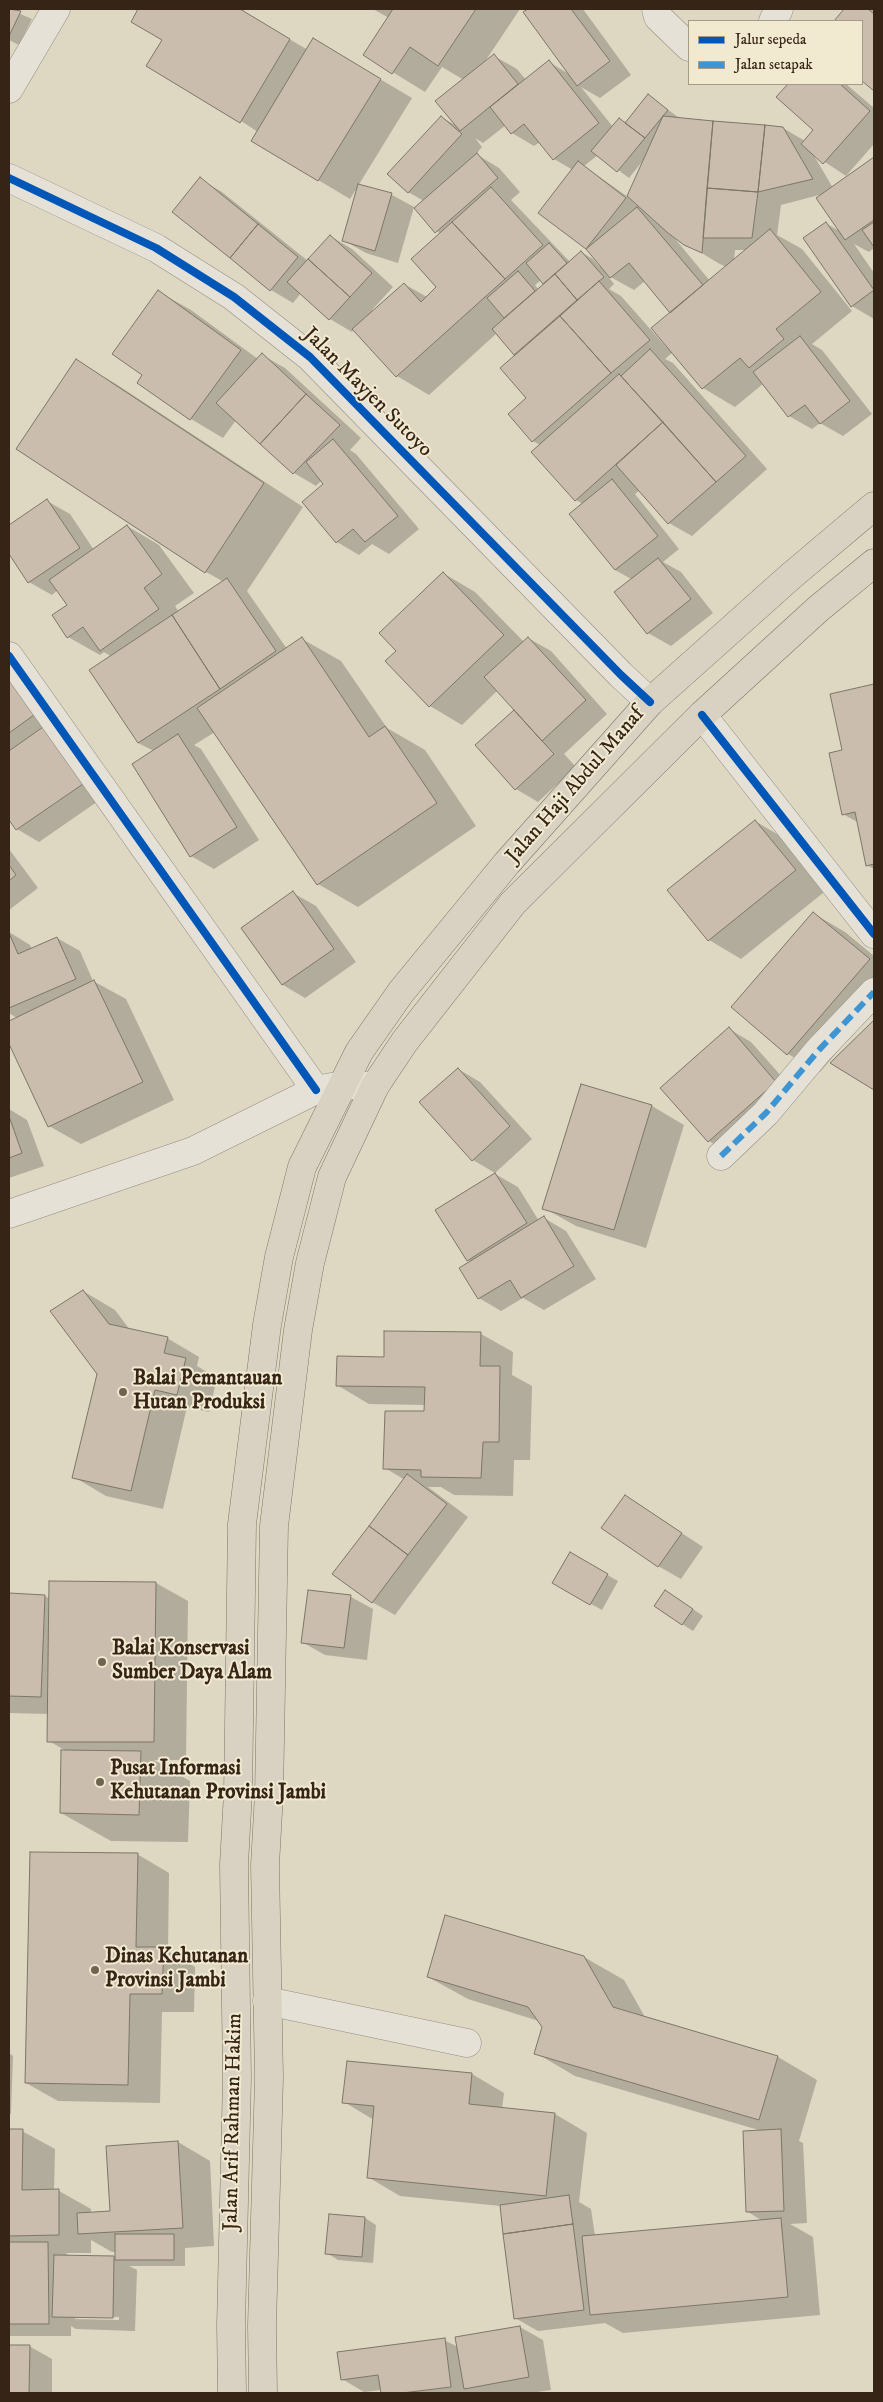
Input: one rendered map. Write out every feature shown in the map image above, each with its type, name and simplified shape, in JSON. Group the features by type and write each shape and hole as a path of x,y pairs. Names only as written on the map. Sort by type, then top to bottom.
{"main road":[{"name":"Jalan Haji Abdul Manaf","path":"343,1085 359,1052 401,992 507,864 650,702 790,576 874,506"},
{"name":"Jalan Haji Abdul Manaf","path":"375,1086 405,1041 513,903 702,716 818,609 874,563"},
{"name":"Jalan Arif Rahman Hakim","path":"232,2393 231,2325 237,2078 234,1864 238,1793 242,1524 258,1386 279,1257 302,1168 343,1085"},
{"name":"Jalan Arif Rahman Hakim","path":"263,2393 262,2324 269,2078 265,1865 269,1794 273,1544 281,1458 298,1330 313,1253 332,1177 375,1086"}],"street":[{"path":"9,89 56,9"},
{"path":"656,9 658,17 688,46"},
{"name":"Jalan Mayjen Sutoyo","path":"9,178 156,248 234,297 310,357 621,675 650,702"},
{"path":"9,656 316,1090"},
{"path":"702,716 874,934"},
{"path":"721,1156 766,1113 818,1051 874,992"},
{"path":"9,1214 193,1151 316,1090 343,1085 375,1086"},
{"path":"267,2001 467,2043"}],"building":[{"path":"9,9 21,11 9,36"},
{"path":"138,9 240,9 290,39 240,123 146,66 162,40 131,22"},
{"path":"393,9 476,9 438,66 410,47 392,74 363,55"},
{"path":"528,9 571,9 610,61 577,86 523,12"},
{"path":"844,9 868,9 874,14 874,91 863,82 863,20 835,20"},
{"path":"313,38 381,79 318,181 251,141"},
{"path":"494,54 518,84 460,131 435,101"},
{"path":"549,60 599,123 553,160 524,124 511,134 490,107"},
{"path":"787,85 841,85 870,111 823,164 801,144 813,130 776,97"},
{"path":"648,94 668,110 645,138 625,123"},
{"path":"441,116 462,134 408,193 387,174"},
{"path":"663,116 713,121 702,253 684,245 668,233 627,196"},
{"path":"619,118 645,138 617,172 591,151"},
{"path":"713,121 765,125 758,192 707,188"},
{"path":"765,125 783,127 813,179 758,192"},
{"path":"477,153 498,178 435,233 414,208"},
{"path":"874,157 874,220 845,240 816,198"},
{"path":"578,161 626,198 586,249 538,213"},
{"path":"200,177 258,224 230,258 172,212"},
{"path":"358,184 392,193 375,251 342,241"},
{"path":"491,187 543,245 505,279 452,222"},
{"path":"707,188 758,192 752,238 703,238"},
{"path":"637,207 703,285 670,313 629,263 610,278 586,249"},
{"path":"452,222 505,279 396,377 352,329 404,283 421,302 436,287 411,259"},
{"path":"826,222 874,290 851,307 803,238"},
{"path":"874,222 874,247 862,230"},
{"path":"258,224 298,257 270,291 230,258"},
{"path":"770,229 821,292 776,329 784,339 749,368 740,358 702,389 651,328"},
{"path":"330,235 372,273 350,297 308,259"},
{"path":"549,243 567,263 543,284 526,263"},
{"path":"581,251 604,277 577,300 555,274"},
{"path":"308,259 350,297 329,320 287,282"},
{"path":"518,271 535,291 504,318 487,298"},
{"path":"555,274 577,300 514,355 492,329"},
{"path":"599,281 650,340 611,373 560,316"},
{"path":"158,290 241,350 190,420 137,383 142,375 112,354"},
{"path":"560,316 611,373 532,442 508,414 526,398 500,368"},
{"path":"800,336 850,401 820,424 805,405 788,417 753,372"},
{"path":"650,349 746,456 716,482 621,376"},
{"path":"262,353 306,394 260,444 216,403"},
{"path":"76,359 264,483 205,573 16,449"},
{"path":"619,374 663,422 575,501 531,452"},
{"path":"306,394 340,425 293,474 260,444"},
{"path":"663,422 716,482 668,524 616,465"},
{"path":"333,439 398,516 365,542 353,529 336,543 302,502 323,484 306,462"},
{"path":"612,479 658,536 615,570 569,514"},
{"path":"47,499 80,548 28,583 9,554 9,525"},
{"path":"127,525 162,574 144,588 159,609 100,651 83,627 67,638 52,615 67,605 49,580"},
{"path":"658,558 691,599 647,634 614,592"},
{"path":"443,572 504,635 429,707 385,661 396,651 379,633"},
{"path":"227,578 276,651 220,689 172,615"},
{"path":"172,615 220,689 138,743 89,670"},
{"path":"302,637 369,737 385,726 437,803 317,885 197,708"},
{"path":"528,637 586,700 542,741 484,677"},
{"path":"9,678 34,715 9,733"},
{"path":"874,684 874,864 866,866 855,812 842,815 829,753 842,750 830,694"},
{"path":"514,710 554,754 515,790 475,745"},
{"path":"43,727 83,784 16,830 9,820 9,751"},
{"path":"178,734 237,827 190,857 132,764"},
{"path":"755,820 796,870 708,941 667,890"},
{"path":"9,865 16,875 9,881"},
{"path":"293,891 334,949 282,985 241,928"},
{"path":"813,912 870,959 787,1055 731,1007"},
{"path":"9,933 18,954 57,937 76,979 9,1008"},
{"path":"94,980 143,1082 48,1127 9,1044 9,1021"},
{"path":"874,1020 874,1090 830,1063"},
{"path":"729,1027 776,1082 708,1142 660,1088"},
{"path":"458,1068 510,1126 472,1161 419,1102"},
{"path":"581,1084 652,1105 614,1230 542,1209"},
{"path":"9,1116 22,1153 9,1158"},
{"path":"495,1173 527,1223 467,1261 435,1210"},
{"path":"544,1216 574,1266 521,1298 510,1280 478,1299 459,1268"},
{"name":"Balai Pemantauan Hutan Produksi","path":"83,1290 109,1324 168,1337 164,1353 186,1358 177,1395 155,1390 131,1491 72,1478 97,1374 50,1311"},
{"path":"384,1331 481,1332 480,1366 500,1366 499,1442 483,1442 481,1478 421,1477 421,1470 383,1469 385,1411 424,1411 425,1387 336,1386 337,1356 384,1357"},
{"path":"407,1474 447,1504 408,1555 369,1526"},
{"path":"625,1495 682,1533 658,1567 601,1528"},
{"path":"369,1526 408,1555 372,1603 332,1574"},
{"path":"570,1552 608,1574 590,1605 552,1583"},
{"name":"Balai Konservasi Sumber Daya Alam","path":"49,1581 156,1582 154,1742 47,1742"},
{"path":"308,1590 351,1595 344,1648 301,1643"},
{"path":"665,1590 693,1609 682,1625 654,1606"},
{"path":"9,1593 45,1595 41,1697 9,1696"},
{"name":"Pusat Informasi Kehutanan Provinsi Jambi","path":"61,1750 141,1751 139,1815 60,1813"},
{"name":"Dinas Kehutanan Provinsi Jambi","path":"30,1852 138,1853 136,1947 164,1947 162,1994 130,1994 128,2085 25,2083"},
{"path":"445,1915 584,1956 613,2007 778,2056 759,2120 534,2054 542,2027 528,2007 427,1977"},
{"path":"347,2061 472,2073 469,2104 555,2113 546,2196 367,2178 374,2106 342,2103"},
{"path":"9,2129 23,2129 22,2190 59,2189 59,2235 9,2236"},
{"path":"781,2129 784,2211 746,2212 743,2131"},
{"path":"178,2141 183,2228 78,2234 77,2213 110,2211 106,2146"},
{"path":"569,2195 573,2224 503,2234 500,2205"},
{"path":"329,2214 365,2217 362,2257 325,2254"},
{"path":"781,2218 788,2297 590,2315 582,2236"},
{"path":"573,2224 584,2310 514,2319 503,2234"},
{"path":"115,2234 174,2234 174,2260 115,2260"},
{"path":"9,2242 48,2242 49,2324 9,2324"},
{"path":"54,2255 114,2256 113,2318 52,2317"},
{"path":"520,2326 529,2377 464,2389 455,2337"},
{"path":"445,2338 451,2387 402,2393 381,2393 378,2375 341,2380 337,2352"},
{"path":"9,2345 30,2345 29,2393 9,2393"}],"marked path":[{"path":"721,1156 766,1113 818,1051 874,992"}],"cycle path":[{"path":"9,178 156,248 234,297 310,357 621,675 650,702"},
{"path":"9,656 316,1090"},
{"path":"702,715 874,934"}],"place":[{"name":"Balai Pemantauan Hutan Produksi","path":"123,1392"},
{"name":"Balai Konservasi Sumber Daya Alam","path":"102,1662"},
{"name":"Pusat Informasi Kehutanan Provinsi Jambi","path":"100,1782"},
{"name":"Dinas Kehutanan Provinsi Jambi","path":"95,1970"}]}
